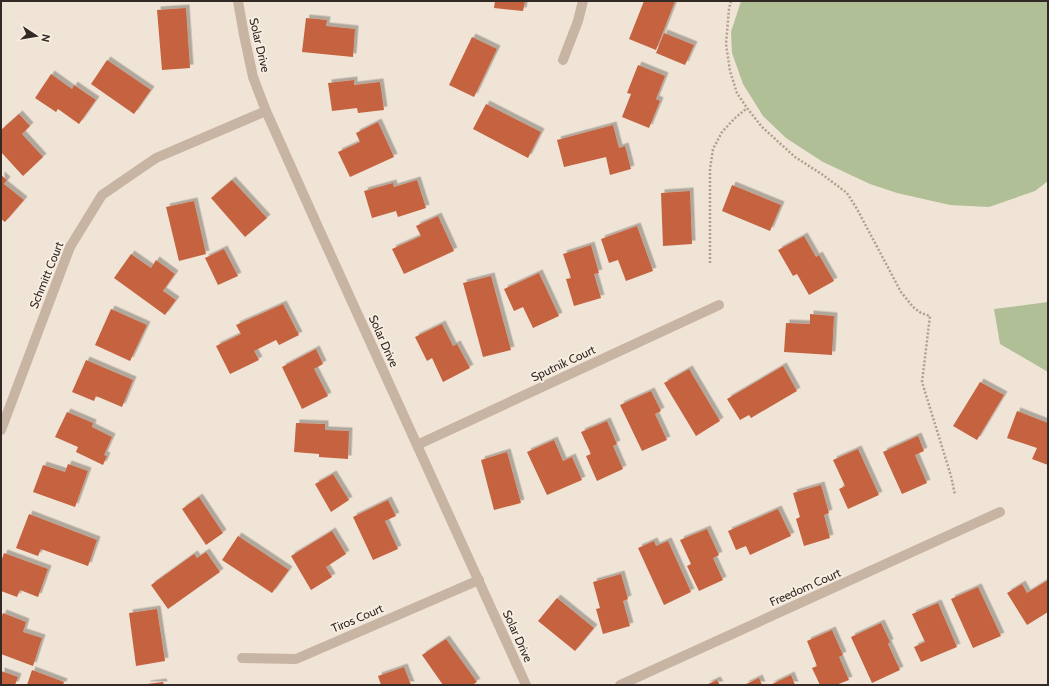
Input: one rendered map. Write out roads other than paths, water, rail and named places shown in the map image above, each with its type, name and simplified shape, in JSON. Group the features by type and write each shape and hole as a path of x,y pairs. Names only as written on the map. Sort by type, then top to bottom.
{"street":[{"name":"Solar Drive","path":"238,1 253,77 266,111 526,685"},
{"path":"563,60 578,21 583,1"},
{"name":"Schmitt Court","path":"1,430 70,247 102,195 156,158 266,111"},
{"name":"Sputnik Court","path":"417,445 719,305"},
{"name":"Freedom Court","path":"620,685 1000,512"},
{"name":"Tiros Court","path":"242,658 296,659 479,580"}]}
